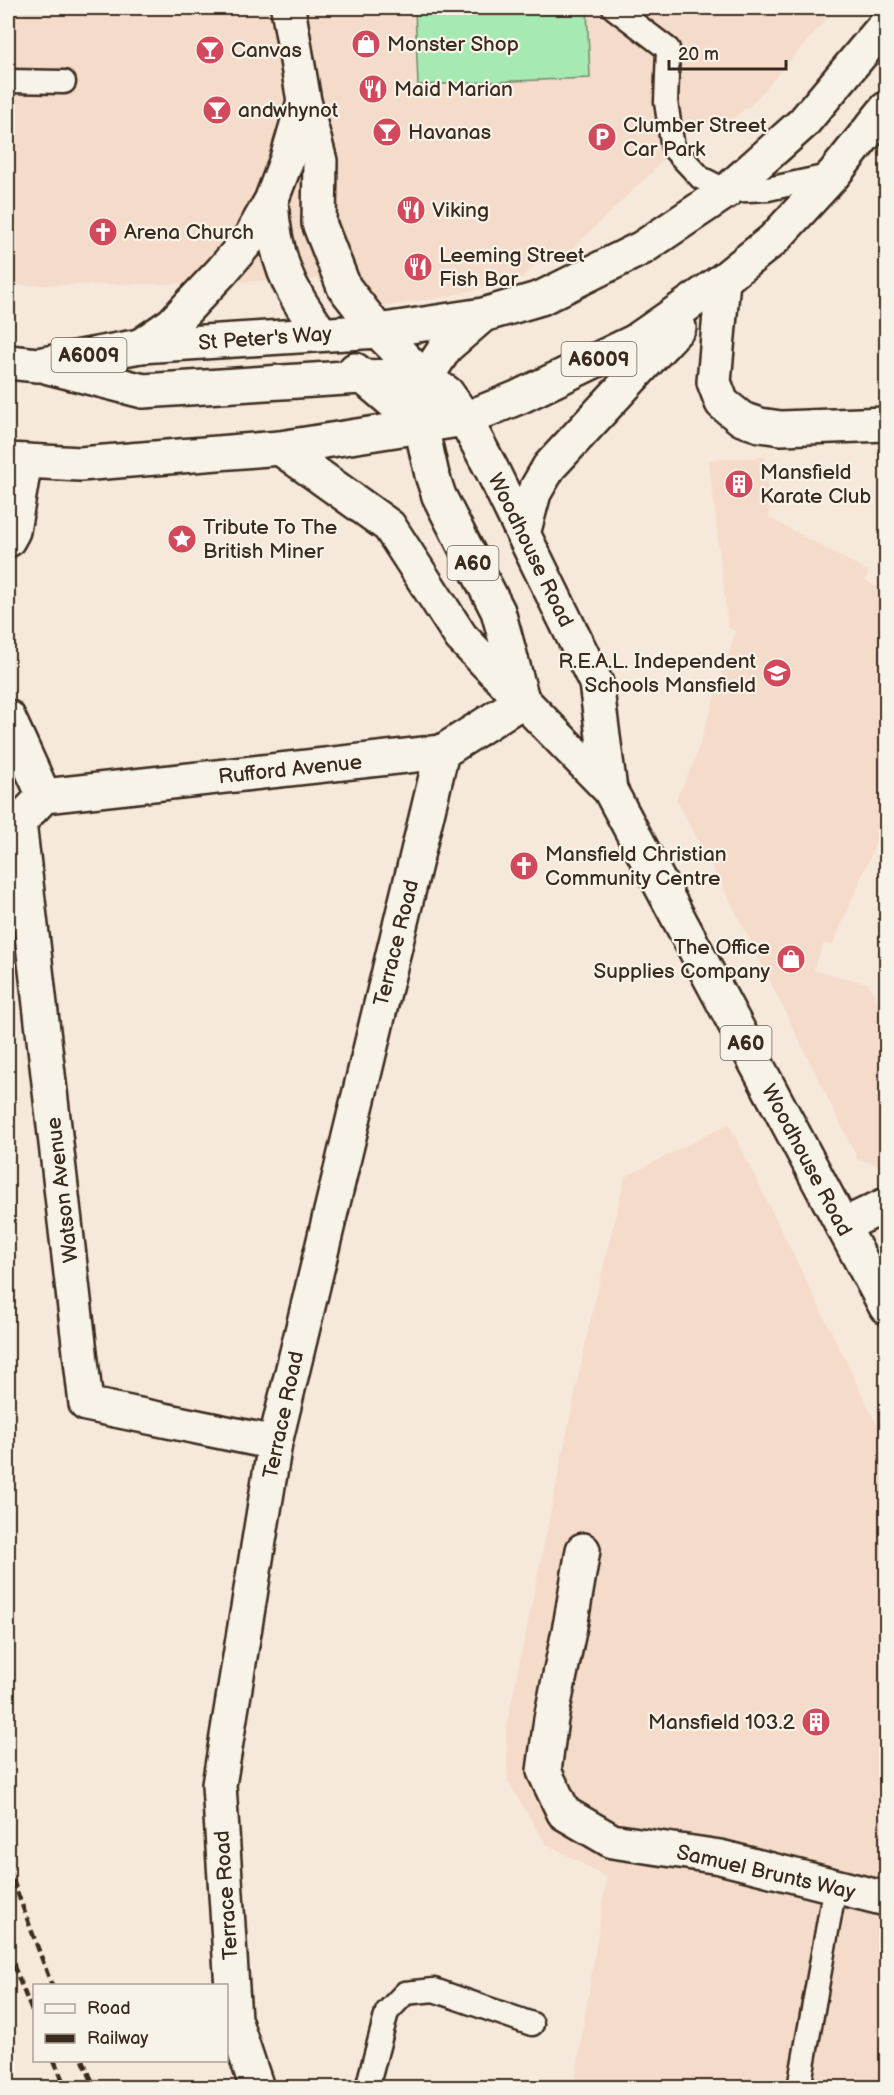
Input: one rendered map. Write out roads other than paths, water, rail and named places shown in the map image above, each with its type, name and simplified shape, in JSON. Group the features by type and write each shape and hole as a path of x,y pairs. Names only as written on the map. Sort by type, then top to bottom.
{"main road":[{"name":"Woodhouse Road","path":"288,8 304,101 320,162 319,224 344,287 378,331 425,379 447,393 465,418 596,683 610,790"},
{"name":"A6009","path":"727,191 803,123 886,24"},
{"path":"140,346 172,324 250,238 271,201 287,159 304,101"},
{"name":"A6009","path":"13,453 80,464 280,448 465,418 538,389 634,342 723,280 774,239 833,175 886,109"},
{"name":"St Peter's Way","path":"23,363 140,346 378,331 483,315 541,298 642,248 727,191"},
{"path":"271,201 272,228 294,294 321,334 361,377 421,426"},
{"path":"723,280 714,382 722,403 742,419 781,428 886,424"},
{"path":"523,534 534,493 552,463 723,280"},
{"path":"8,388 23,363 143,391 361,377 396,376 425,379 446,347 483,315"},
{"name":"Woodhouse Road","path":"425,379 420,402 421,426 432,475 439,496 498,611 522,701 610,790 886,1307"},
{"path":"280,448 389,526 460,637 522,701"},
{"path":"8,540 13,531 13,453"},
{"name":"Rufford Avenue","path":"44,796 442,752 522,701"},
{"path":"8,717 44,796"},
{"name":"Terrace Road","path":"257,2088 234,2019 219,1785 274,1443 442,752"},
{"name":"Watson Avenue","path":"44,796 19,822 86,1404 274,1443"},
{"path":"842,1226 886,1205"},
{"name":"Samuel Brunts Way","path":"583,1550 551,1719 544,1771 564,1813 612,1841 720,1857 886,1899"}],"lane":[{"path":"614,8 668,49 666,102 673,148 701,178 727,191 768,189 833,175"},
{"path":"8,81 64,82"},
{"path":"799,2088 835,1886"},
{"path":"367,2088 387,2012 405,1993 434,1990 532,2024"}],"railway":[{"path":"8,1867 51,1984"},
{"path":"8,1952 33,2014"},
{"path":"55,2062 66,2088"},
{"path":"84,2062 95,2088"}],"place":[{"name":"Monster Shop","path":"366,44"},
{"name":"Canvas","path":"210,50"},
{"name":"Maid Marian","path":"373,89"},
{"name":"andwhynot","path":"217,110"},
{"name":"Havanas","path":"387,132"},
{"name":"Clumber Street Car Park","path":"602,137"},
{"name":"Viking","path":"411,210"},
{"name":"Arena Church","path":"103,232"},
{"name":"Leeming Street Fish Bar","path":"418,267"},
{"name":"Mansfield Karate Club","path":"739,484"},
{"name":"Tribute To The British Miner","path":"182,539"},
{"name":"R.E.A.L. Independent Schools Mansfield","path":"777,673"},
{"name":"Mansfield Christian Community Centre","path":"524,866"},
{"name":"The Office Supplies Company","path":"791,959"},
{"name":"Mansfield 103.2","path":"816,1722"}]}
